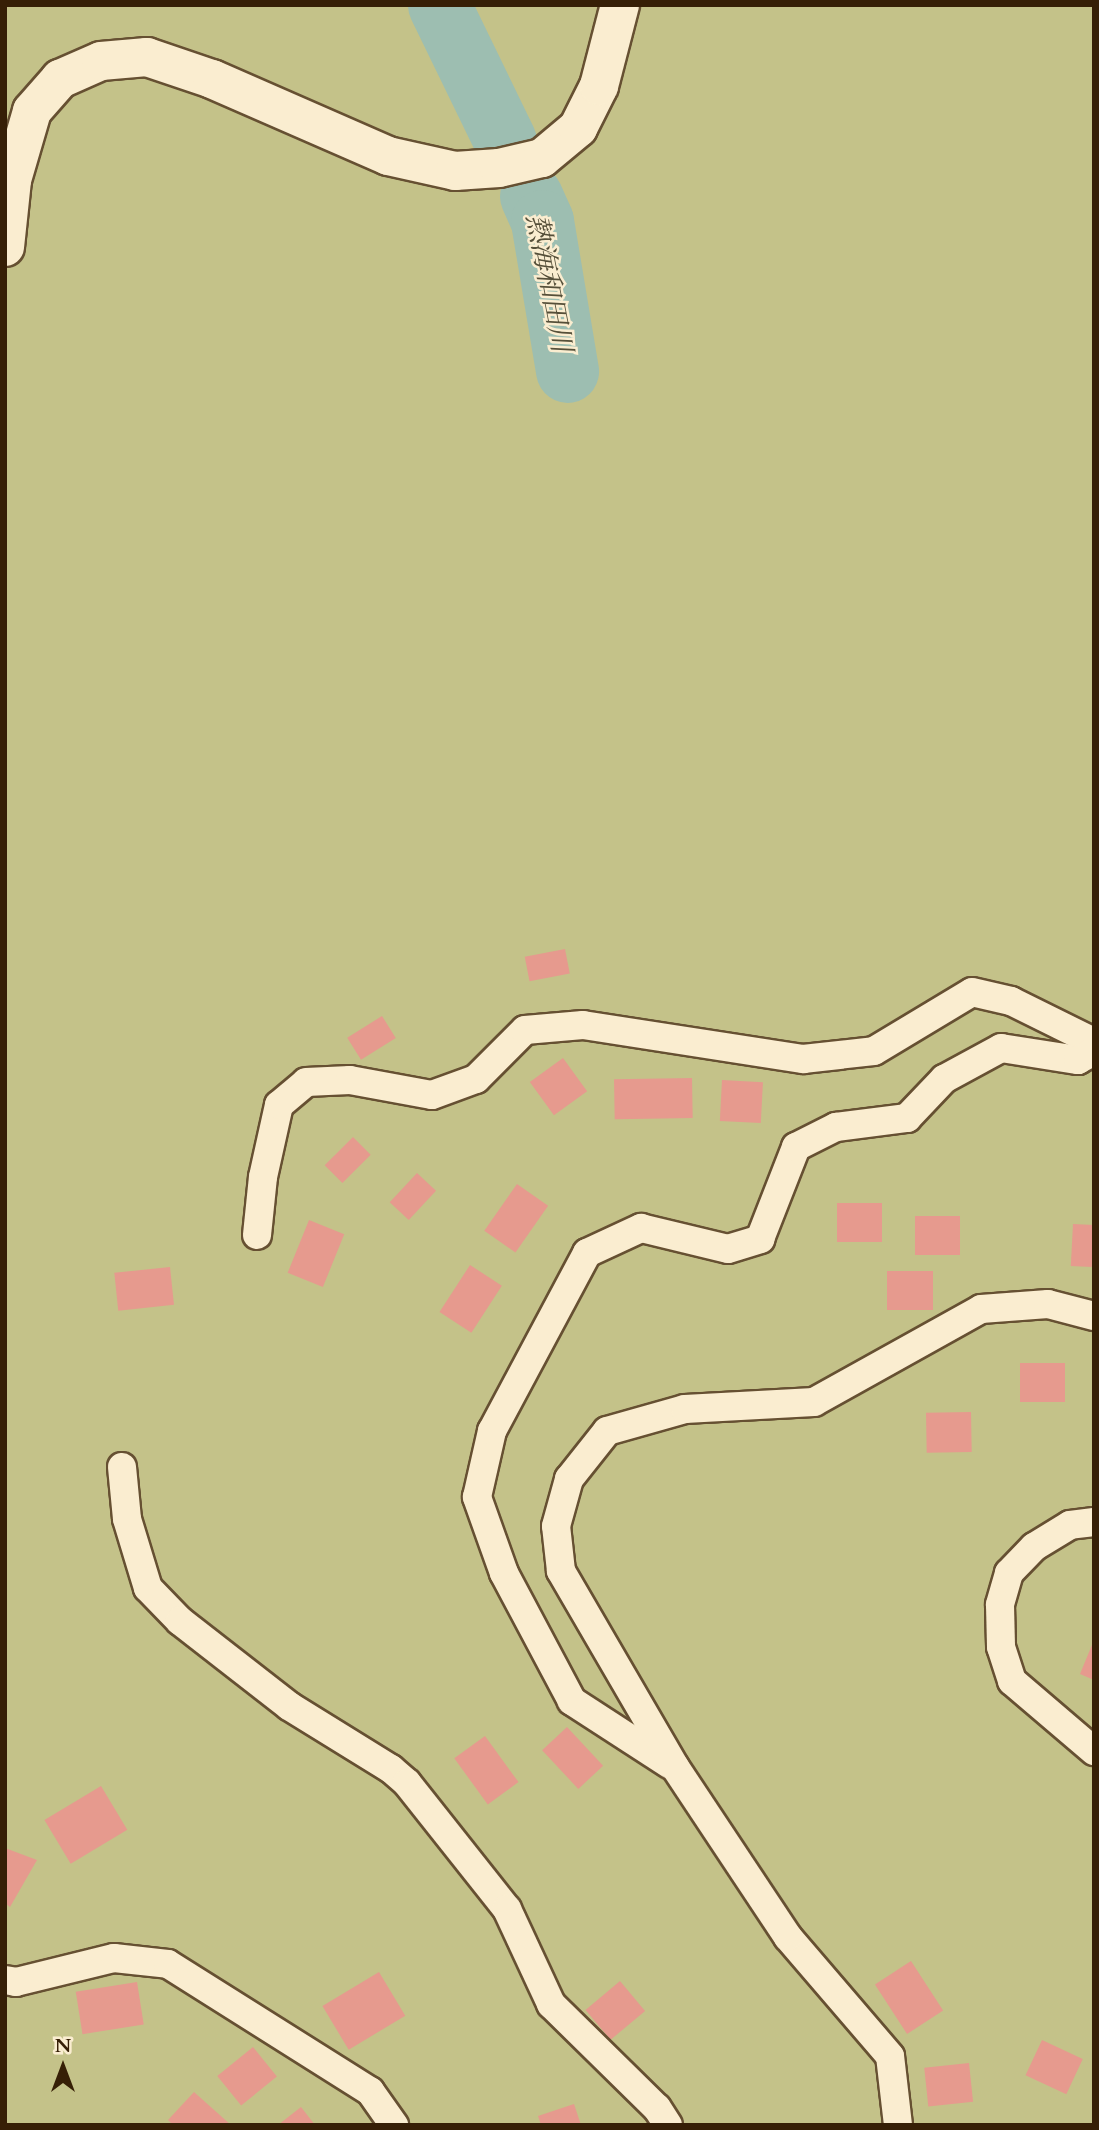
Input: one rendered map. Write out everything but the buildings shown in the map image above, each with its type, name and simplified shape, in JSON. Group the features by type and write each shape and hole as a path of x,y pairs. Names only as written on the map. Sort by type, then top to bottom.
{"street":[{"path":"5,247 12,180 33,111 60,79 101,61 147,57 212,79 388,156 455,171 499,168 542,158 578,128 599,86 620,5"},
{"path":"257,1235 263,1177 279,1105 306,1082 350,1080 432,1095 476,1079 525,1030 583,1025 803,1059 874,1051 972,992 1011,1000 1094,1042"},
{"path":"675,1767 572,1701 504,1573 477,1497 492,1431 587,1253 641,1228 728,1248 760,1239 796,1147 836,1127 907,1118 944,1079 1001,1048 1078,1060 1094,1051"},
{"path":"898,2125 890,2056 788,1937 675,1767 561,1571 555,1526 569,1479 607,1431 685,1409 814,1402 981,1309 1048,1304 1094,1316"},
{"path":"122,1467 127,1519 148,1588 180,1621 289,1706 391,1769 407,1783 507,1909 551,2004 657,2108 668,2125"},
{"path":"1094,1522 1070,1525 1034,1547 1009,1573 1000,1605 1001,1647 1012,1681 1094,1751"},
{"path":"5,1980 16,1982 114,1958 168,1964 370,2091 394,2125"}],"shaded area":[{"path":"5,5 1094,5 1094,2125 5,2125"}],"waterway":[{"path":"439,5 505,141"},
{"name":"熱海和田川","path":"531,196 542,221 567,371"}]}
